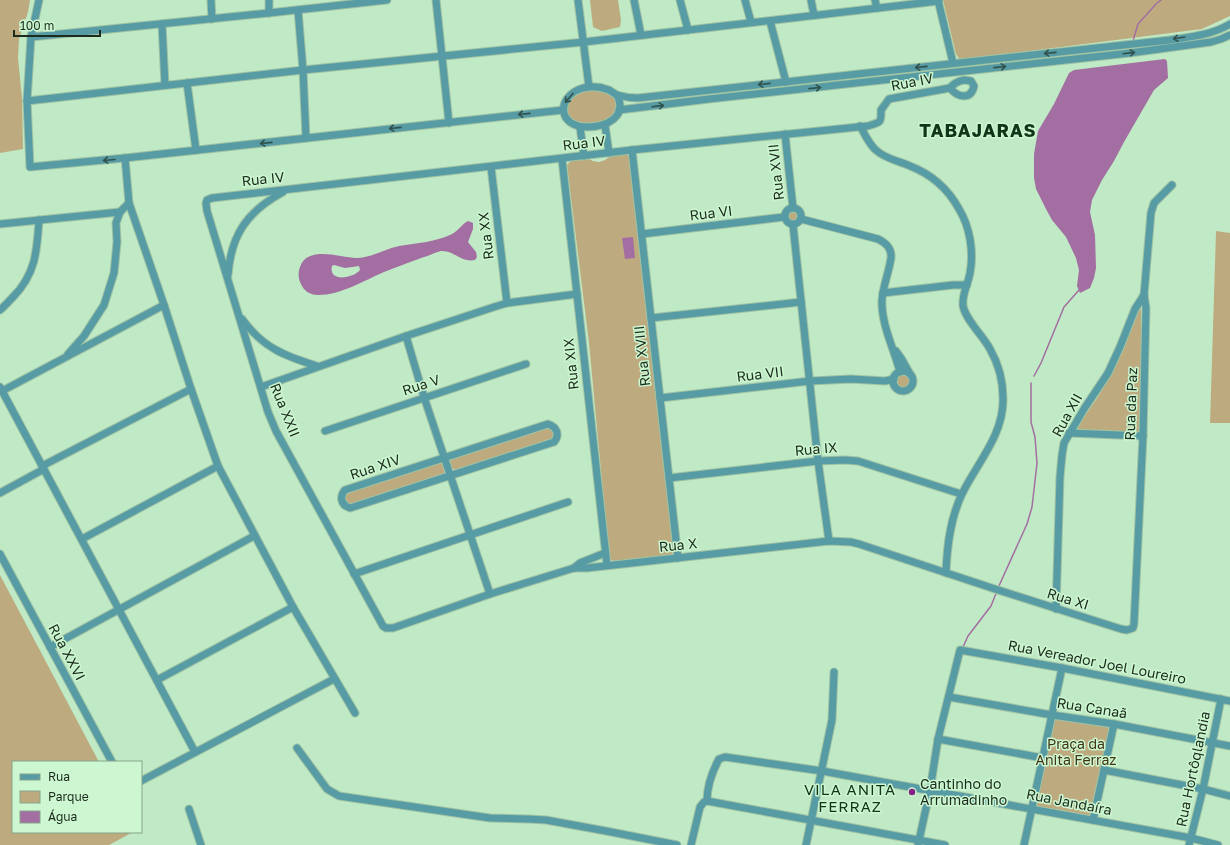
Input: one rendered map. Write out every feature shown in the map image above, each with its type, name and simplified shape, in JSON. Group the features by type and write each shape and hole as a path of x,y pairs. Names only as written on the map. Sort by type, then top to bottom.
{"street":[{"path":"39,0 31,37 27,101 30,167 563,110"},
{"path":"211,0 212,19"},
{"path":"269,0 269,14"},
{"path":"31,37 269,14 335,3 388,0"},
{"path":"436,0 449,123"},
{"path":"578,0 589,87"},
{"path":"634,0 641,35"},
{"path":"680,0 688,30"},
{"path":"746,0 751,22"},
{"path":"811,0 814,15"},
{"path":"875,0 877,8"},
{"path":"27,101 303,70 584,42 938,0 949,64 947,73"},
{"path":"298,10 303,70 306,138"},
{"path":"770,21 786,82"},
{"path":"162,24 164,86"},
{"path":"617,95 620,103 620,110 616,117 605,125 592,127 575,126 569,121 563,110 564,102 567,98 574,92 582,88 589,87 602,88 617,95 638,98 1146,42 1194,36 1216,31 1230,24"},
{"path":"620,110 1130,53 1196,44 1221,39 1230,35"},
{"path":"1194,36 1196,44"},
{"path":"972,61 973,70"},
{"path":"187,83 196,150"},
{"name":"Rua IV","path":"206,203 207,200 212,198 632,150 871,125 881,120 881,110 889,99 950,88"},
{"path":"605,125 609,153"},
{"path":"860,126 876,150 884,156 930,176 946,190 962,215 967,227 971,261 963,304 965,311 990,348 997,363 1002,382 1003,398 996,434 962,494 951,526 946,550 946,573"},
{"path":"580,127 584,156"},
{"name":"Rua XVII","path":"785,134 792,208"},
{"name":"Rua XVIII","path":"632,150 678,558"},
{"path":"125,158 129,202 218,466 293,608 355,713"},
{"name":"Rua XIX","path":"562,159 607,566"},
{"name":"Rua XX","path":"492,167 507,303"},
{"name":"Rua da Paz","path":"1130,629 1133,628 1134,624 1143,436 1146,308 1144,295 1150,213 1154,203 1172,185"},
{"path":"228,279 229,264 233,248 248,219 263,204 287,190"},
{"path":"64,358 84,336 104,305 114,273 117,242 116,222 120,212 129,202"},
{"name":"Rua XXII","path":"206,203 207,211 268,412 276,431 375,613"},
{"name":"Rua XVII","path":"792,208 786,212 784,217 788,224 793,225"},
{"name":"Rua XVII","path":"792,208 795,208 800,212 800,219"},
{"path":"0,224 120,212"},
{"name":"Rua VI","path":"642,234 784,217"},
{"path":"829,541 818,461 793,225 798,223 800,219 878,239 886,244 891,253 891,258 882,301 884,319 900,372"},
{"path":"0,310 20,290 30,272 36,253 39,220"},
{"path":"883,293 953,285 966,285"},
{"path":"261,387 318,366 507,303 577,294"},
{"name":"Rua XII","path":"1056,609 1062,456 1064,443 1108,372 1135,309 1144,295"},
{"path":"651,318 801,302"},
{"path":"164,305 64,358 1,389 195,752"},
{"path":"239,314 261,341 294,359 318,366"},
{"path":"406,336 424,397 490,594"},
{"path":"864,380 901,390 910,388 913,382 910,374 892,346"},
{"name":"Rua V","path":"325,431 526,364"},
{"path":"897,388 894,384 896,375 900,372 910,374"},
{"name":"Rua VII","path":"660,398 810,381 851,379 864,380"},
{"path":"864,380 885,381 894,379"},
{"path":"0,493 43,468 191,389"},
{"name":"Rua XIV","path":"548,424 557,431 554,442 450,476 350,508 347,507 342,501 341,497 345,490 548,424"},
{"path":"1070,433 1143,436"},
{"name":"Rua IX","path":"669,478 818,461 845,460 858,461 962,494"},
{"path":"82,539 218,466"},
{"path":"354,574 568,502"},
{"path":"50,647 254,536"},
{"name":"Rua X","path":"375,613 383,626 390,629 490,594 574,568 607,566 829,541 859,544 997,590"},
{"path":"574,568 580,563 606,553"},
{"name":"Rua XXVI","path":"0,554 111,761"},
{"name":"Rua XI","path":"997,590 1120,629 1130,629"},
{"path":"157,680 293,608"},
{"name":"Rua Vereador Joel Loureiro","path":"949,697 960,650 1062,668 1230,701"},
{"path":"1024,845 1062,668"},
{"path":"806,845 832,720 834,672"},
{"path":"142,780 334,678"},
{"path":"919,842 930,790 938,740 949,697"},
{"name":"Rua Canaã","path":"949,697 1114,724 1230,746"},
{"name":"Rua Hortôqlandia","path":"1190,841 1203,789 1221,699"},
{"path":"1093,820 1114,724"},
{"path":"938,740 1043,758"},
{"path":"297,748 327,789 339,796 490,818 546,820 677,845"},
{"name":"Rua Jandaíra","path":"709,801 707,793 714,767 719,759 725,757 822,771 930,790 1093,820 1190,841 1218,845"},
{"path":"1104,770 1203,789 1230,796"},
{"path":"691,845 700,807 704,802 709,801 919,842 945,845"},
{"path":"189,809 201,845"}],"green space":[{"path":"0,0 30,0 28,12 19,39 18,58 22,98 23,149 0,153"},
{"path":"590,0 618,0 621,20 620,27 602,31 593,27"},
{"path":"943,0 1230,0 1230,16 1202,29 960,60 956,54"},
{"path":"589,90 596,90 614,97 615,110 611,118 602,123 591,124 580,123 571,118 566,111 568,102 577,94"},
{"path":"626,154 630,155 675,552 670,555 615,561 611,560 609,556 589,343 567,165 571,161 587,158 599,162 611,156"},
{"path":"793,209 798,211 800,216 798,221 793,223 788,221 786,216 788,211"},
{"path":"1216,231 1230,233 1230,423 1210,423"},
{"path":"1140,308 1141,430 1137,432 1080,431 1078,429 1078,425 1097,398 1113,370 1127,340 1137,309"},
{"path":"903,373 909,375 911,381 909,387 903,389 897,387 895,381 897,375"},
{"path":"548,428 552,430 554,434 551,440 455,470 452,468 449,459 452,456"},
{"path":"440,461 444,470 442,475 352,505 346,502 344,496 347,492"},
{"path":"0,575 98,761 12,761 12,833 131,833 109,845 0,845"},
{"name":"Praça da Anita Ferraz","path":"1058,718 1108,727 1110,731 1090,814 1088,816 1037,807 1036,803 1053,721"}],"water":[{"path":"1165,59 1167,61 1168,78 1154,90 1092,200 1090,212 1095,235 1096,268 1090,288 1080,293 1077,286 1079,270 1076,258 1066,237 1052,220 1036,189 1034,178 1034,154 1038,131 1054,104 1069,73 1074,70"},
{"path":"468,221 473,223 473,229 468,242 476,252 477,257 475,260 466,260 450,252 441,251 384,272 335,293 315,295 304,289 300,282 300,267 304,260 310,256 326,254 358,258 374,255 399,246 446,237","holes":["334,265 345,268 359,266 360,270 357,273 347,277 338,277 334,275 332,271 332,266"]},
{"path":"633,237 635,258 625,259 622,238"}],"waterway":[{"path":"1133,41 1138,24 1161,0"},
{"path":"1034,376 1041,363 1064,307 1079,290"},
{"path":"998,588 1027,524 1032,507 1037,463 1035,437 1031,422 1031,383"},
{"path":"963,647 968,636 991,606 997,591"}],"place":[{"name":"Cantinho do Arrumadinho","path":"912,792"}],"district":[{"name":"TABAJARAS","path":"978,131"},
{"name":"VILA ANITA FERRAZ","path":"850,798"}]}
